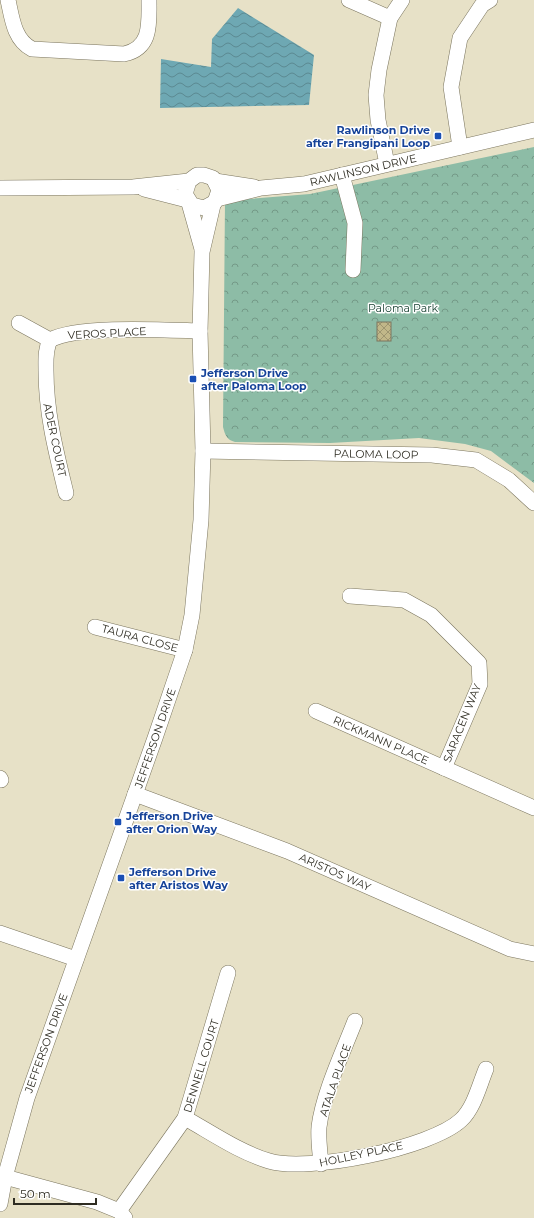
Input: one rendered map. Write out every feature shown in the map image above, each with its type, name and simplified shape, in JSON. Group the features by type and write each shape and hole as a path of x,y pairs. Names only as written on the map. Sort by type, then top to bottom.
{"street":[{"path":"8,0 19,39 24,45 32,49 124,54 138,49 147,36 150,25 149,0"},
{"path":"349,0 390,18"},
{"path":"387,164 378,120 376,95 379,70 390,18 402,0"},
{"path":"460,147 451,87 460,38 482,5 490,0"},
{"name":"RAWLINSON DRIVE","path":"133,187 188,201 201,208 215,202 261,188 304,184 534,130"},
{"name":"RAWLINSON DRIVE","path":"0,188 133,187 189,181 197,175 204,175 215,181 261,188"},
{"path":"342,175 355,223 353,270"},
{"path":"188,201 185,190 189,181"},
{"path":"215,181 219,190 215,202"},
{"name":"JEFFERSON DRIVE","path":"188,201 202,252"},
{"name":"JEFFERSON DRIVE","path":"0,1204 5,1178 27,1098 185,650 192,615 198,564 203,451 200,330 202,252 215,202"},
{"path":"19,323 50,340"},
{"name":"VEROS PLACE","path":"50,340 63,335 86,332 200,330"},
{"name":"ADER COURT","path":"50,340 46,353 46,393 48,416 66,492"},
{"name":"PALOMA LOOP","path":"203,451 432,455 476,460 509,480 534,503"},
{"name":"SARACEN WAY","path":"350,596 404,600 431,615 479,664 480,684 444,768"},
{"name":"TAURA CLOSE","path":"95,627 185,650"},
{"name":"RICKMANN PLACE","path":"316,711 534,808"},
{"name":"ARISTOS WAY","path":"135,794 287,851 510,949 533,949"},
{"path":"0,933 76,959"},
{"name":"DENNELL COURT","path":"122,1215 185,1118 228,973"},
{"name":"ATALA PLACE","path":"321,1164 319,1146 323,1108 355,1021"},
{"name":"HOLLEY PLACE","path":"185,1118 240,1149 269,1161 291,1165 321,1164 427,1140 448,1131 462,1120 471,1107 486,1069"},
{"path":"5,1178 97,1202 122,1215"}],"green space":[{"name":"Paloma Park","path":"534,147 534,483 491,451 465,444 419,438 330,443 235,442 228,438 223,427 225,201 310,194"}],"water":[{"path":"238,8 314,55 309,105 160,108 161,59 211,67 212,39"}],"building":[{"path":"377,322 391,322 391,341 377,341"}],"place":[{"name":"Rawlinson Drive after Frangipani Loop","path":"438,136"},
{"name":"Jefferson Drive after Paloma Loop","path":"193,379"},
{"name":"Jefferson Drive after Orion Way","path":"118,822"},
{"name":"Jefferson Drive after Aristos Way","path":"121,878"}]}
